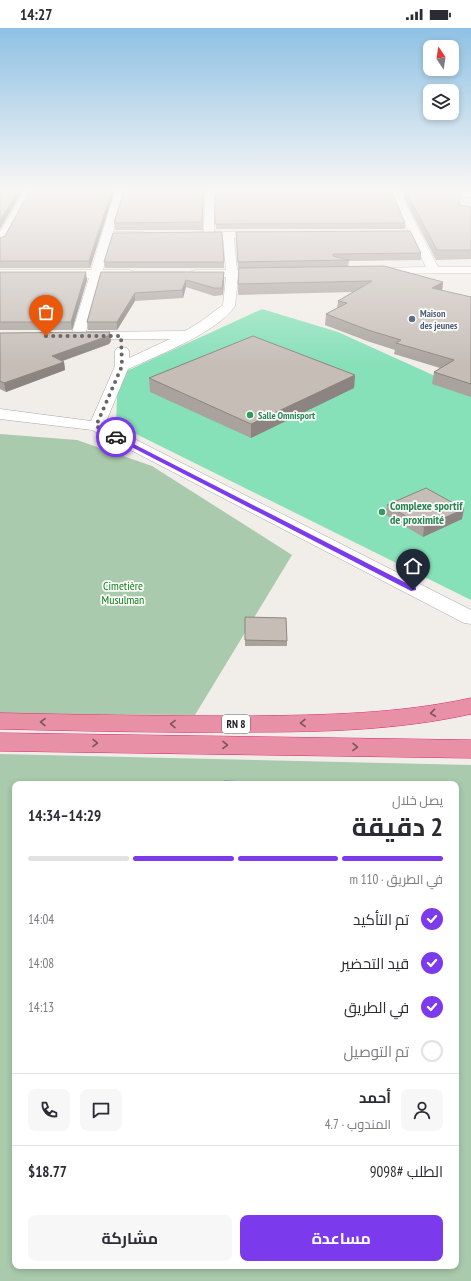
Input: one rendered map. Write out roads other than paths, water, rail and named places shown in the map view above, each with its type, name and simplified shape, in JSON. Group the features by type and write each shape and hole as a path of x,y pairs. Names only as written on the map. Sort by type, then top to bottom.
{"highway":[{"name":"RN 8","path":"0,721 194,724 328,723 390,720 455,710 471,706"},
{"name":"RN 8","path":"0,742 471,748"}],"street":[{"path":"78,336 103,248"},
{"path":"122,366 192,334 215,319 229,306 232,274 229,248"},
{"path":"420,248 434,271"},
{"path":"364,272 471,270"},
{"path":"184,274 279,273"},
{"path":"0,274 144,274"},
{"path":"62,336 192,334"},
{"path":"96,426 122,366 121,336"},
{"path":"0,414 96,426 471,618"}],"place":[{"name":"Maison des jeunes","path":"412,319"},
{"name":"Salle Omnisport","path":"250,415"},
{"name":"Complexe sportif de proximité","path":"382,512"}],"park label":[{"name":"Cimetière Musulman","path":"123,592"}]}
